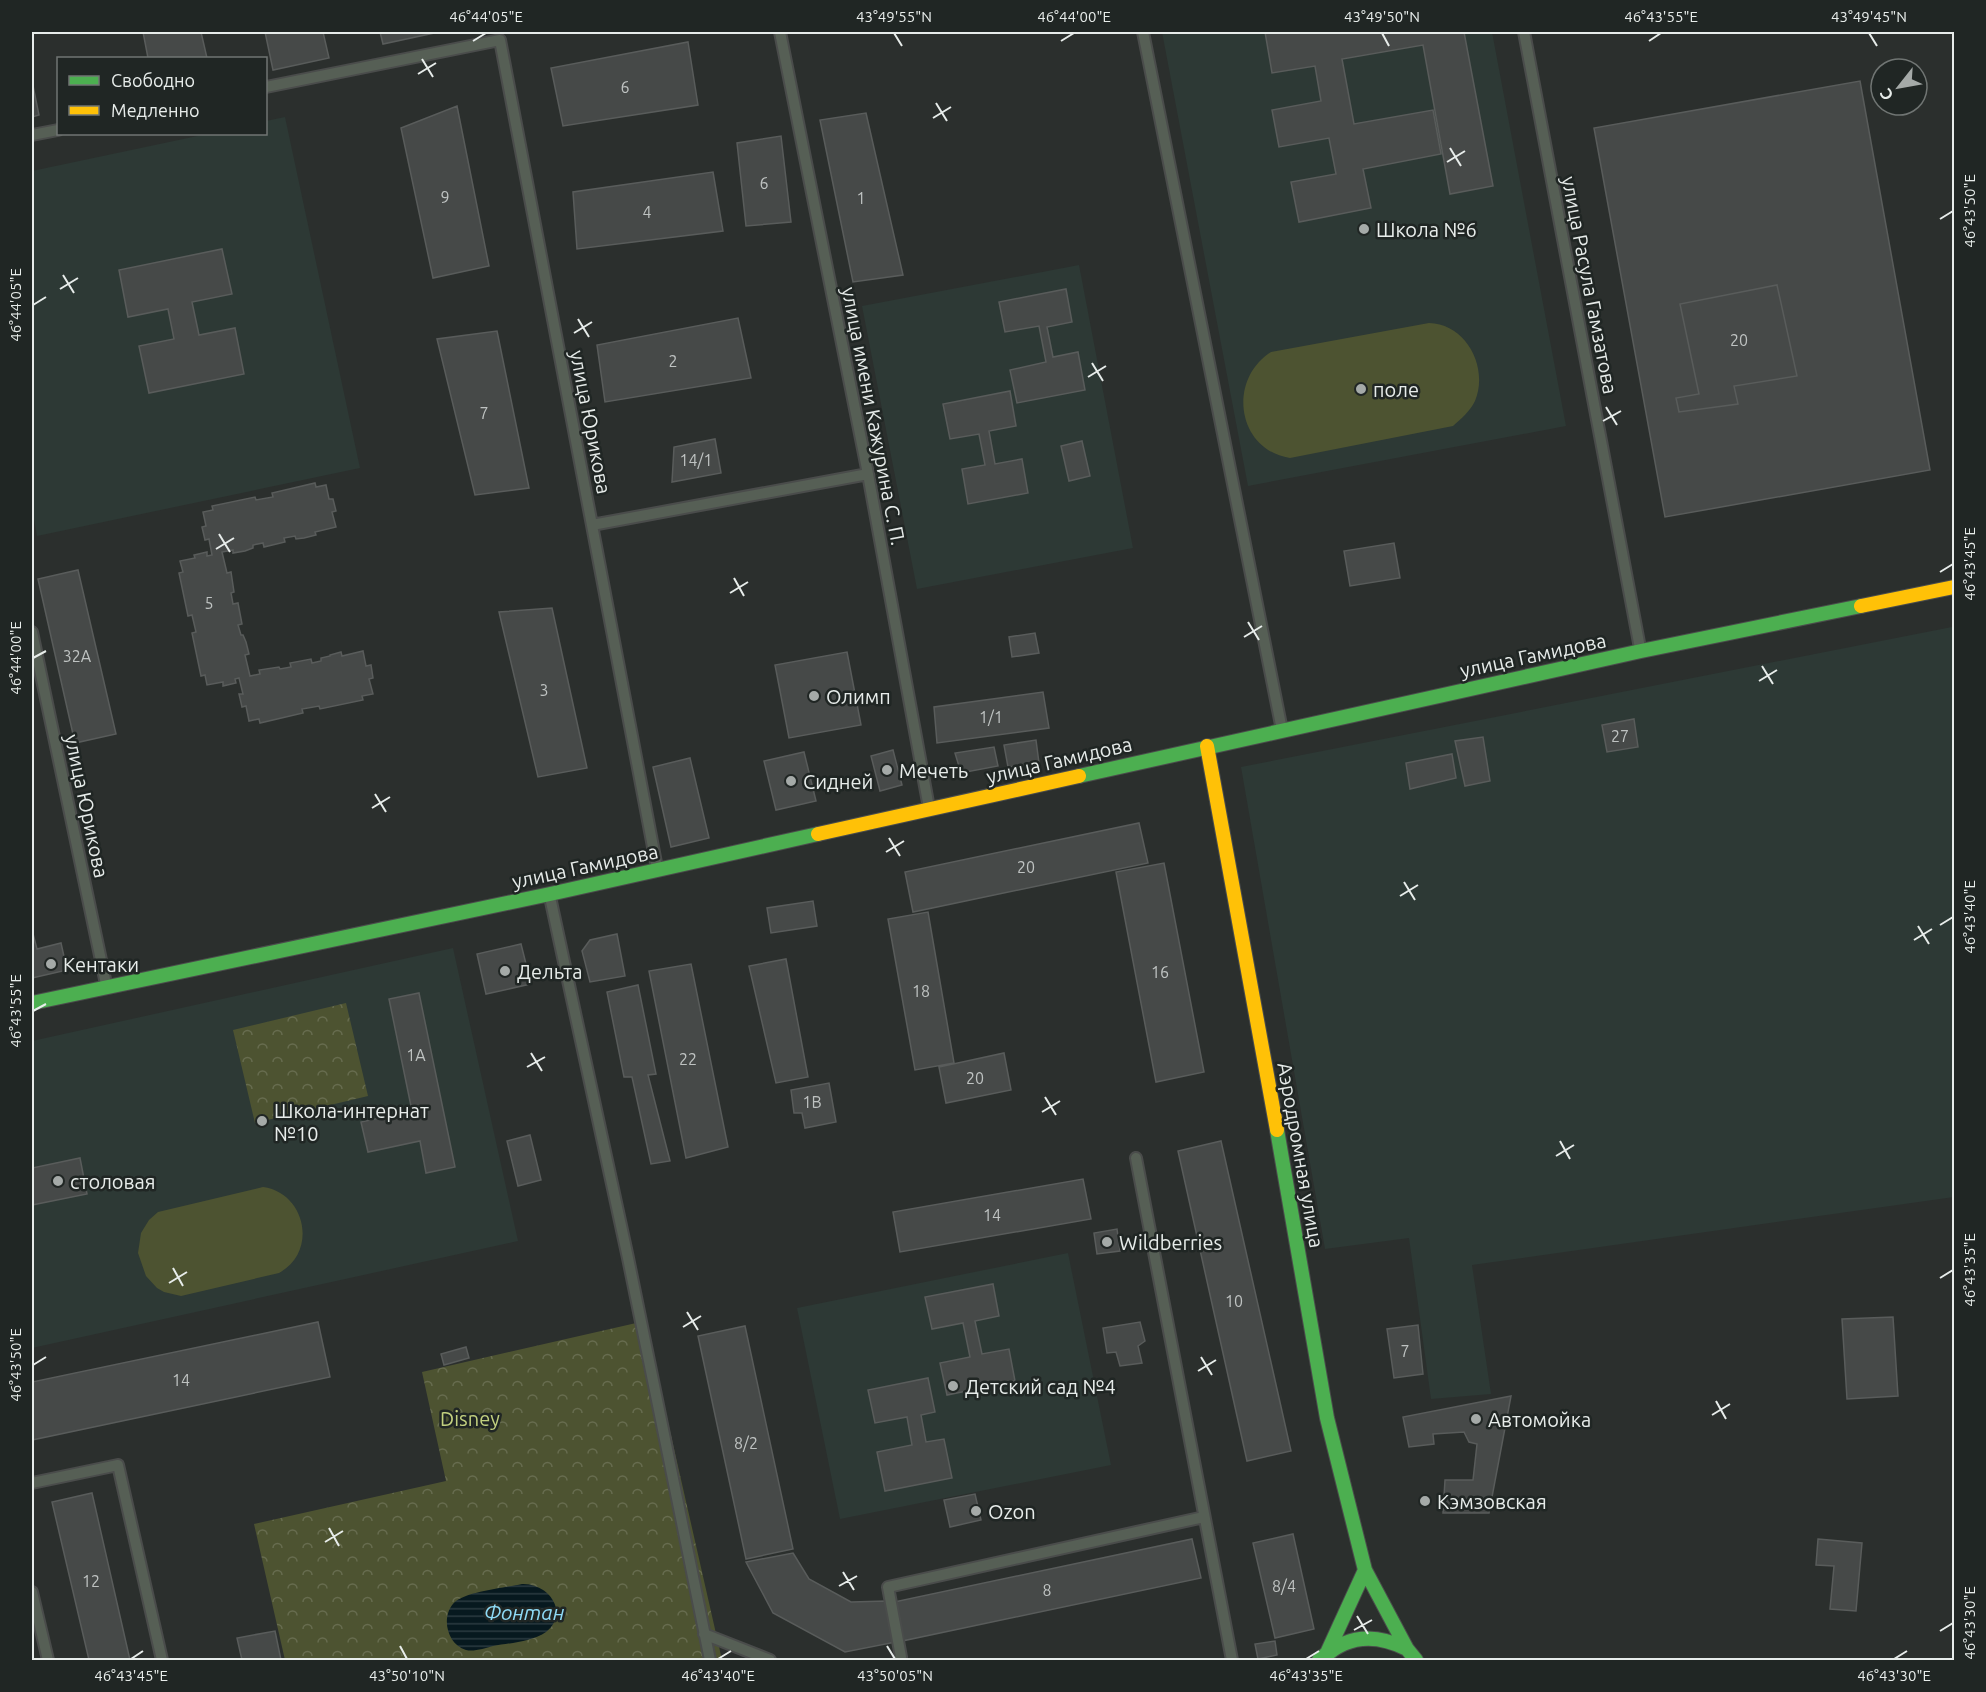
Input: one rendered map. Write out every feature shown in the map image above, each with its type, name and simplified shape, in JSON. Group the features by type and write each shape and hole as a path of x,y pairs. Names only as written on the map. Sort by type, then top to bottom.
{"street":[{"name":"улица Гамидова","path":"32,1004 550,894 1641,651 1954,587"},
{"name":"Аэродромная улица","path":"1207,746 1252,986 1327,1418 1365,1569 1411,1655"},
{"path":"1322,1658 1365,1569"},
{"path":"1322,1658 1348,1641 1374,1637 1390,1640 1411,1655"}],"lane":[{"name":"улица имени Кажурина С. П.","path":"780,32 868,474 929,809"},
{"path":"1143,32 1282,730"},
{"name":"улица Расула Гамзатова","path":"1524,32 1641,651"},
{"name":"улица Юрикова","path":"267,87 500,39 657,870"},
{"path":"32,135 57,129"},
{"path":"592,525 868,474"},
{"name":"улица Юрикова","path":"32,632 107,987"},
{"path":"550,894 628,1258 710,1660"},
{"path":"1136,1158 1232,1660"},
{"path":"32,1483 118,1465 162,1660"},
{"path":"899,1660 901,1657 888,1587 1204,1517"},
{"path":"32,1592 48,1660"},
{"path":"704,1634 770,1660"}],"shaded area":[{"name":"Школа №6","path":"1162,32 1492,32 1566,426 1248,486"},
{"path":"285,117 360,468 37,536 32,508 32,171 202,135 267,135 267,121"},
{"path":"1079,265 1133,548 917,589 862,306"},
{"path":"1952,627 1954,640 1954,1197 1472,1265 1491,1394 1431,1399 1409,1238 1325,1249 1241,767"},
{"name":"Школа-интернат №10","path":"453,948 518,1241 32,1348 32,1041"},
{"name":"Детский сад №4","path":"1068,1253 1111,1465 840,1519 797,1308"}],"green space":[{"name":"поле","path":"1429,323 1442,325 1464,339 1476,362 1479,388 1475,401 1453,426 1290,458 1272,452 1258,442 1249,428 1244,412 1244,396 1248,379 1257,364 1271,352"},
{"path":"346,1003 368,1096 255,1123 233,1030"},
{"path":"263,1187 278,1192 289,1200 302,1224 299,1252 291,1264 279,1273 181,1296 157,1288 146,1276 138,1253 141,1233 149,1220 158,1212"},
{"name":"Disney","path":"645,1321 722,1660 285,1660 254,1524 446,1481 422,1372"}],"water":[{"name":"Фонтан","path":"522,1584 541,1588 553,1600 556,1616 546,1632 527,1640 476,1650 466,1650 454,1642 447,1621 448,1613 456,1601 478,1592"}],"building":[{"path":"143,32 201,32 207,57 148,57"},
{"path":"265,32 323,32 329,58 273,70"},
{"path":"380,32 439,32 383,44"},
{"path":"1265,32 1464,32 1493,186 1450,194 1423,45 1342,59 1354,124 1433,110 1441,154 1363,169 1371,208 1299,222 1291,182 1336,174 1329,138 1279,147 1272,110 1321,101 1315,66 1272,73"},
{"path":"688,42 698,105 563,126 551,68"},
{"path":"32,81 39,115 32,117"},
{"path":"1860,81 1930,470 1665,517 1594,128"},
{"path":"457,106 489,266 433,278 401,128"},
{"path":"866,113 903,275 853,282 820,120"},
{"path":"781,136 791,222 746,226 737,143"},
{"path":"713,172 723,231 577,249 573,192"},
{"path":"222,249 232,294 192,302 199,335 235,328 244,374 149,393 139,346 174,339 168,309 128,317 119,270"},
{"path":"1777,285 1797,376 1734,386 1738,404 1679,412 1676,398 1699,394 1680,304"},
{"path":"1066,289 1072,322 1047,327 1053,357 1078,352 1085,390 1017,403 1010,370 1046,362 1039,326 1005,332 999,302"},
{"path":"738,318 751,378 605,402 597,345"},
{"path":"497,331 529,488 475,495 437,339"},
{"path":"1010,391 1016,426 989,431 995,464 1022,459 1028,493 968,504 962,469 985,465 979,434 950,439 943,404"},
{"path":"715,439 721,473 672,482 674,447"},
{"path":"1082,441 1090,476 1069,481 1061,446"},
{"path":"315,483 316,487 326,485 329,499 333,499 336,511 332,512 336,527 315,532 316,535 304,538 296,539 295,536 284,538 285,542 264,547 263,543 253,545 253,548 245,551 222,552 227,573 231,572 233,604 238,603 242,624 238,625 249,654 245,655 250,676 260,674 259,670 291,667 290,663 311,659 312,663 341,652 342,656 363,651 366,666 371,665 373,678 369,679 373,694 362,696 363,700 320,709 319,706 302,709 303,713 260,723 259,719 249,721 246,706 242,707 239,694 243,694 239,678 235,679 236,683 223,686 223,682 207,685 205,675 201,676 192,633 196,632 192,615 188,616 179,573 183,572 180,561 195,558 194,555 207,552 207,556 212,555 209,539 205,540 202,527 206,526 203,512 213,510 212,506 255,497 256,500 273,497 272,493"},
{"path":"1394,543 1400,578 1350,586 1344,551"},
{"path":"78,570 116,734 75,743 38,579"},
{"path":"552,608 587,768 538,777 499,612"},
{"path":"1035,633 1039,653 1012,657 1009,637"},
{"path":"847,652 861,725 789,738 775,665"},
{"path":"1043,692 1049,728 937,743 934,707"},
{"path":"1634,719 1638,747 1607,752 1602,725"},
{"path":"1483,737 1490,781 1465,786 1455,741"},
{"path":"1036,740 1039,763 1008,767 1004,745"},
{"path":"994,747 998,766 961,773 955,753"},
{"name":"Мечеть","path":"893,750 902,785 880,791 871,756"},
{"path":"804,752 816,801 776,810 764,761"},
{"path":"1452,754 1456,778 1410,789 1406,763"},
{"path":"690,758 709,838 671,847 653,767"},
{"path":"1139,823 1148,863 913,912 905,872"},
{"path":"1164,863 1204,1072 1156,1082 1116,872"},
{"path":"813,901 817,926 771,933 767,908"},
{"path":"928,912 954,1063 915,1070 888,919"},
{"path":"32,930 37,949 61,943 67,970 32,978"},
{"path":"617,934 625,976 590,982 582,951 590,940"},
{"path":"521,944 531,984 486,994 477,954"},
{"path":"786,959 808,1077 776,1083 749,966"},
{"path":"691,964 728,1147 686,1158 649,971"},
{"path":"638,985 656,1074 648,1075 670,1161 651,1164 632,1077 624,1077 607,992"},
{"path":"419,993 455,1167 426,1173 420,1141 368,1152 361,1122 412,1111 389,999"},
{"path":"1004,1053 1011,1090 946,1103 939,1067"},
{"path":"829,1083 836,1122 805,1128 802,1113 794,1113 791,1090"},
{"path":"530,1135 541,1180 518,1186 507,1141"},
{"path":"1221,1141 1291,1451 1247,1461 1178,1151"},
{"name":"столовая","path":"80,1158 87,1194 32,1205 32,1168"},
{"path":"1083,1179 1091,1219 900,1252 893,1212"},
{"name":"Wildberries","path":"1117,1229 1120,1251 1097,1254 1094,1233"},
{"path":"993,1284 999,1316 975,1321 982,1354 1009,1349 1015,1381 947,1395 940,1363 970,1357 963,1323 932,1329 925,1297"},
{"path":"1893,1317 1898,1396 1847,1399 1842,1319"},
{"path":"318,1322 330,1377 32,1440 32,1382"},
{"path":"1140,1322 1145,1341 1138,1346 1142,1363 1120,1366 1116,1352 1107,1353 1103,1328"},
{"path":"1418,1325 1423,1374 1394,1378 1387,1329"},
{"path":"745,1326 793,1549 746,1559 698,1336"},
{"path":"466,1347 469,1358 444,1365 441,1354"},
{"path":"928,1378 935,1412 921,1415 926,1442 944,1439 952,1478 885,1491 877,1452 912,1445 907,1417 875,1423 868,1390"},
{"path":"1511,1396 1489,1513 1443,1513 1445,1480 1473,1480 1477,1444 1469,1442 1464,1432 1433,1434 1434,1444 1409,1447 1403,1417"},
{"path":"92,1493 130,1660 89,1660 52,1502"},
{"path":"975,1494 981,1520 950,1527 944,1500"},
{"path":"1293,1534 1314,1629 1275,1638 1253,1543"},
{"path":"1192,1539 1201,1578 902,1641 894,1602"},
{"path":"1818,1539 1862,1543 1856,1611 1830,1609 1834,1566 1816,1565"},
{"path":"793,1553 809,1579 851,1602 886,1601 896,1642 845,1652 773,1613 746,1562"},
{"path":"275,1631 281,1660 242,1660 237,1638"},
{"path":"1275,1641 1277,1655 1258,1659 1255,1644"}],"traffic: fast":[{"path":"1079,776 1641,651 1861,606"},
{"path":"32,1003 550,894 818,834"},
{"path":"1277,1130 1327,1418 1365,1570 1407,1649 1416,1660"},
{"path":"1319,1660 1327,1653 1365,1570"},
{"path":"1323,1658 1342,1644 1363,1639 1385,1641 1407,1649"}],"traffic: slow":[{"path":"1861,606 1954,587"},
{"path":"1207,746 1277,1130"},
{"path":"818,834 1079,776"}],"place":[{"name":"Школа №6","path":"1364,229"},
{"name":"поле","path":"1361,389"},
{"name":"Олимп","path":"814,696"},
{"name":"Мечеть","path":"887,770"},
{"name":"Сидней","path":"791,781"},
{"name":"Кентаки","path":"51,964"},
{"name":"Дельта","path":"505,971"},
{"name":"Школа-интернат №10","path":"262,1121"},
{"name":"столовая","path":"58,1181"},
{"name":"Wildberries","path":"1107,1242"},
{"name":"Детский сад №4","path":"953,1386"},
{"name":"Автомойка","path":"1476,1419"},
{"name":"Кэмзовская","path":"1425,1501"},
{"name":"Ozon","path":"976,1511"}]}
